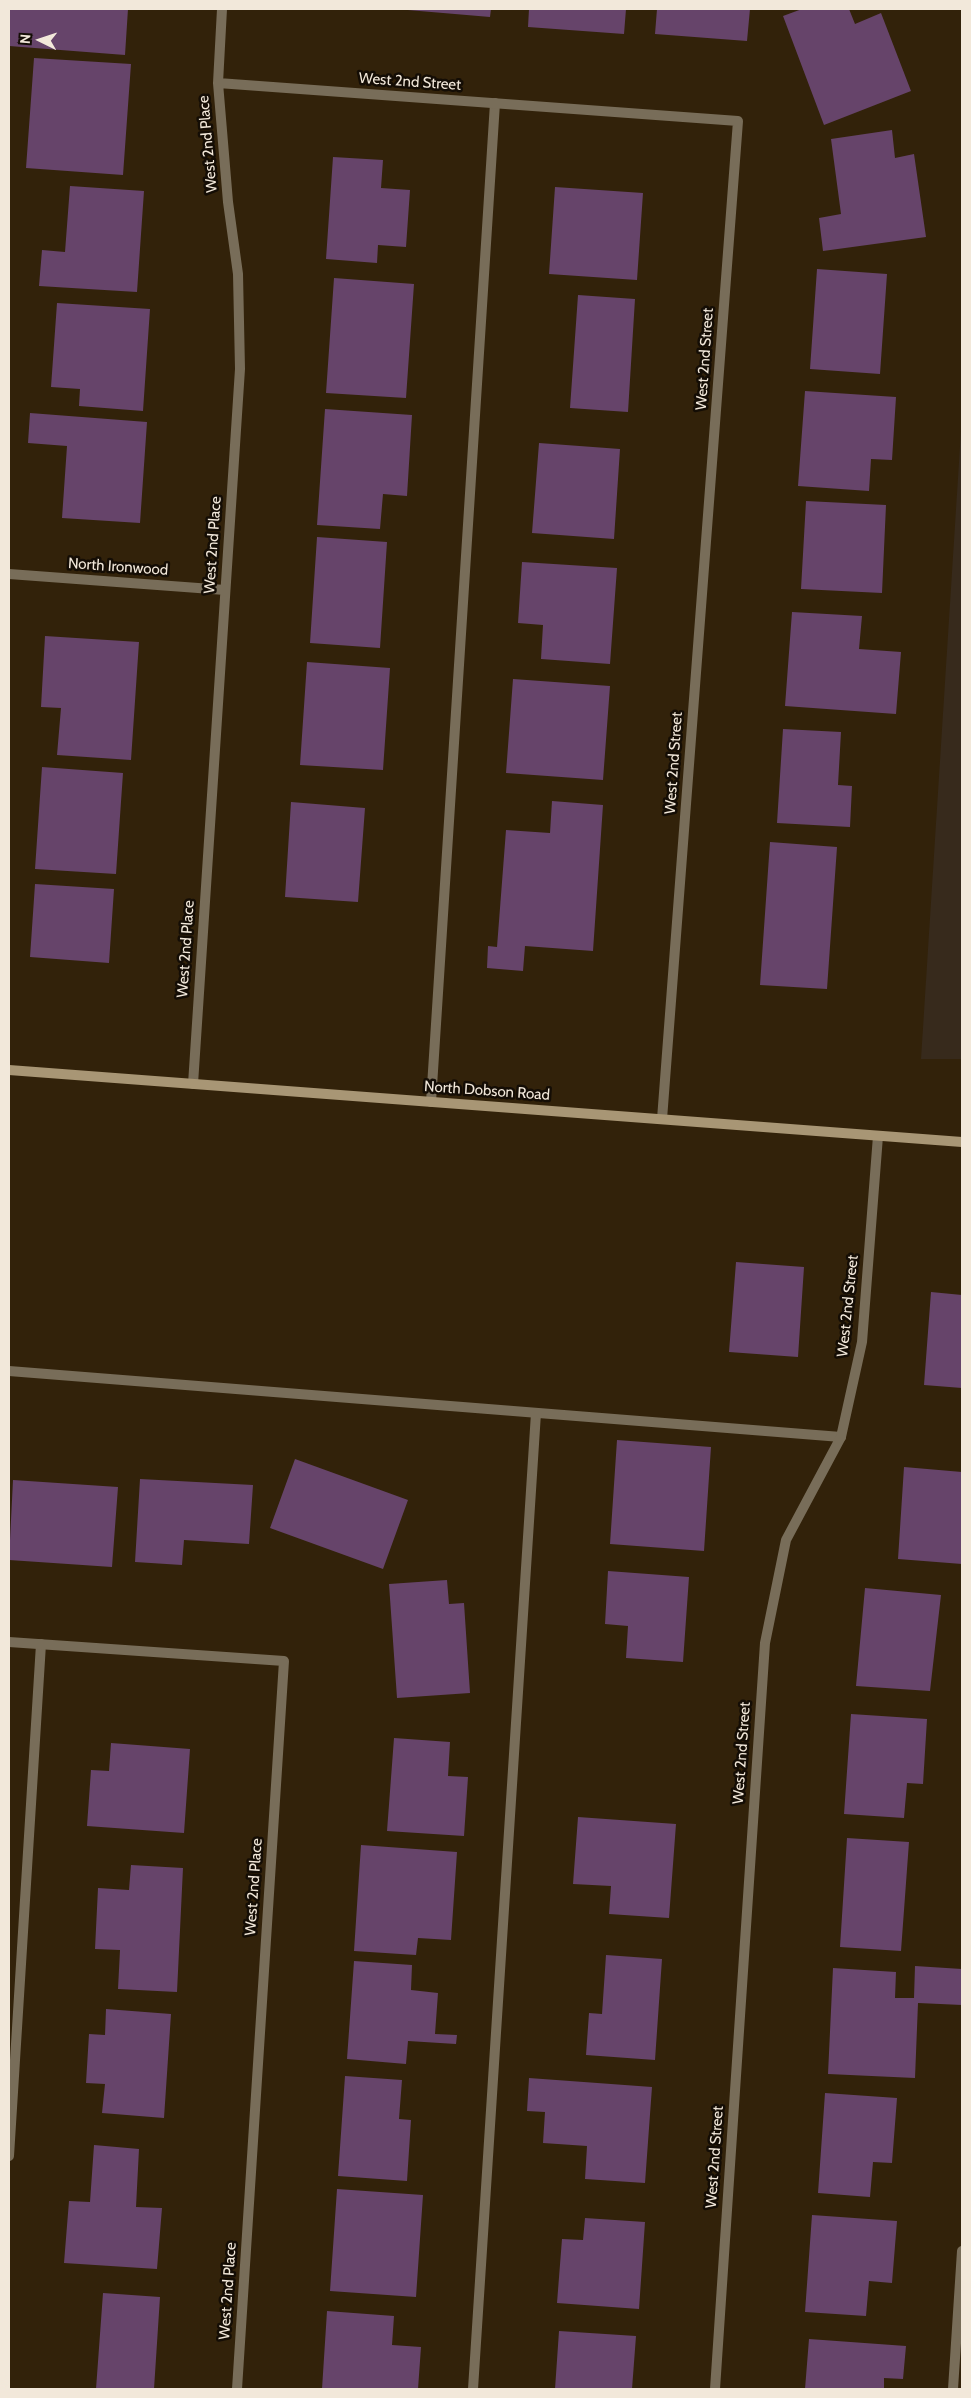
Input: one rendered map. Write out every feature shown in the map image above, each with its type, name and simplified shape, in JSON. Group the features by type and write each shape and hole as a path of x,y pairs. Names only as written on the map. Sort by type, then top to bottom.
{"main road":[{"name":"North Dobson Road","path":"9,1070 962,1142"}],"street":[{"name":"West 2nd Place","path":"193,1084 240,368 238,274 228,202 218,83 222,9"},
{"name":"West 2nd Street","path":"218,83 738,121 662,1119"},
{"path":"432,1102 495,103"},
{"name":"North Ironwood","path":"9,574 225,590"},
{"name":"West 2nd Street","path":"714,2389 765,1643 786,1540 841,1437 862,1342 878,1136"},
{"path":"9,1371 841,1437"},
{"path":"472,2389 536,1413"},
{"name":"West 2nd Place","path":"9,1642 284,1661 237,2389"},
{"path":"9,2156 41,1644"},
{"path":"953,2389 962,2251"}],"shaded area":[{"path":"962,415 962,1059 921,1059"}],"building":[{"path":"9,9 128,9 125,55 9,46"},
{"path":"396,9 491,9 490,17"},
{"path":"529,9 626,9 624,34 528,27"},
{"path":"657,9 750,9 747,41 655,34"},
{"path":"802,9 849,9 855,24 881,13 911,91 824,125 783,16"},
{"path":"34,58 131,64 123,175 26,168"},
{"path":"892,130 895,158 914,154 926,237 823,251 819,218 841,214 831,139"},
{"path":"333,157 383,160 381,188 410,190 406,247 378,245 377,263 326,259"},
{"path":"70,186 144,191 137,292 39,286 42,250 65,252"},
{"path":"555,187 643,193 637,280 549,274"},
{"path":"817,269 887,274 880,374 810,369"},
{"path":"334,278 414,284 406,398 326,393"},
{"path":"578,295 635,299 628,412 570,408"},
{"path":"57,303 150,309 143,411 79,406 80,389 51,387"},
{"path":"805,391 896,397 892,460 871,459 869,491 798,486"},
{"path":"325,409 412,415 407,496 383,494 380,529 317,525"},
{"path":"30,413 147,422 140,523 62,518 67,446 28,443"},
{"path":"539,443 620,449 614,539 532,533"},
{"path":"806,501 886,505 882,593 801,589"},
{"path":"317,537 387,542 380,648 310,643"},
{"path":"522,562 617,568 610,664 541,659 543,625 518,623"},
{"path":"792,612 862,616 859,649 901,652 896,714 785,706"},
{"path":"45,636 139,642 131,760 57,755 61,708 41,707"},
{"path":"307,662 390,668 383,770 300,765"},
{"path":"513,679 610,686 603,780 506,773"},
{"path":"783,729 841,732 838,785 852,786 850,827 777,823"},
{"path":"42,767 123,773 116,874 35,869"},
{"path":"552,801 603,805 593,951 525,946 523,971 487,968 488,946 497,947 506,830 550,833"},
{"path":"291,802 365,808 358,902 285,897"},
{"path":"770,842 837,847 827,989 760,985"},
{"path":"35,884 114,889 109,963 30,957"},
{"path":"736,1262 804,1267 798,1357 729,1352"},
{"path":"931,1292 962,1295 962,1388 924,1385"},
{"path":"617,1440 711,1447 704,1551 610,1544"},
{"path":"295,1459 408,1500 383,1569 270,1528"},
{"path":"904,1467 962,1472 962,1564 898,1559"},
{"path":"140,1479 253,1485 249,1544 184,1540 182,1565 135,1562"},
{"path":"13,1480 118,1487 112,1567 9,1560"},
{"path":"608,1571 689,1577 683,1662 626,1658 628,1626 605,1624"},
{"path":"447,1580 449,1604 464,1603 470,1693 397,1698 389,1584"},
{"path":"865,1588 941,1595 930,1691 856,1686"},
{"path":"851,1714 927,1719 923,1784 907,1783 904,1818 844,1814"},
{"path":"394,1738 450,1742 448,1776 468,1777 464,1836 387,1831"},
{"path":"111,1743 190,1749 184,1833 87,1826 91,1770 109,1771"},
{"path":"578,1817 676,1824 669,1918 609,1914 611,1886 573,1884"},
{"path":"847,1838 909,1842 901,1951 840,1947"},
{"path":"361,1845 457,1852 451,1940 418,1938 416,1955 354,1951"},
{"path":"131,1865 183,1868 177,1992 118,1989 120,1950 95,1949 98,1888 129,1890"},
{"path":"606,1955 662,1959 655,2060 586,2055 589,2013 602,2014"},
{"path":"354,1961 412,1965 411,1990 438,1993 435,2034 457,2035 456,2044 408,2041 406,2064 347,2059"},
{"path":"915,1966 962,1969 962,2005 918,2003 915,2078 828,2074 833,1968 896,1972 895,1998 914,1998"},
{"path":"106,2009 171,2014 164,2118 102,2113 105,2084 86,2083 89,2034 105,2035"},
{"path":"345,2076 402,2080 399,2119 411,2120 407,2181 338,2176"},
{"path":"529,2078 652,2087 645,2183 585,2179 587,2146 543,2143 545,2112 527,2111"},
{"path":"825,2093 897,2098 892,2163 873,2162 870,2197 818,2193"},
{"path":"94,2145 139,2149 136,2207 162,2208 157,2269 64,2263 69,2201 90,2202"},
{"path":"337,2189 423,2195 416,2297 330,2291"},
{"path":"812,2215 897,2221 892,2283 869,2281 866,2316 805,2312"},
{"path":"585,2218 645,2222 639,2309 557,2303 562,2239 583,2240"},
{"path":"103,2293 160,2297 154,2389 96,2389"},
{"path":"327,2311 394,2316 392,2345 421,2347 418,2389 322,2389"},
{"path":"559,2331 636,2336 632,2389 555,2389"},
{"path":"809,2339 906,2346 903,2379 884,2378 884,2389 805,2389"}]}
